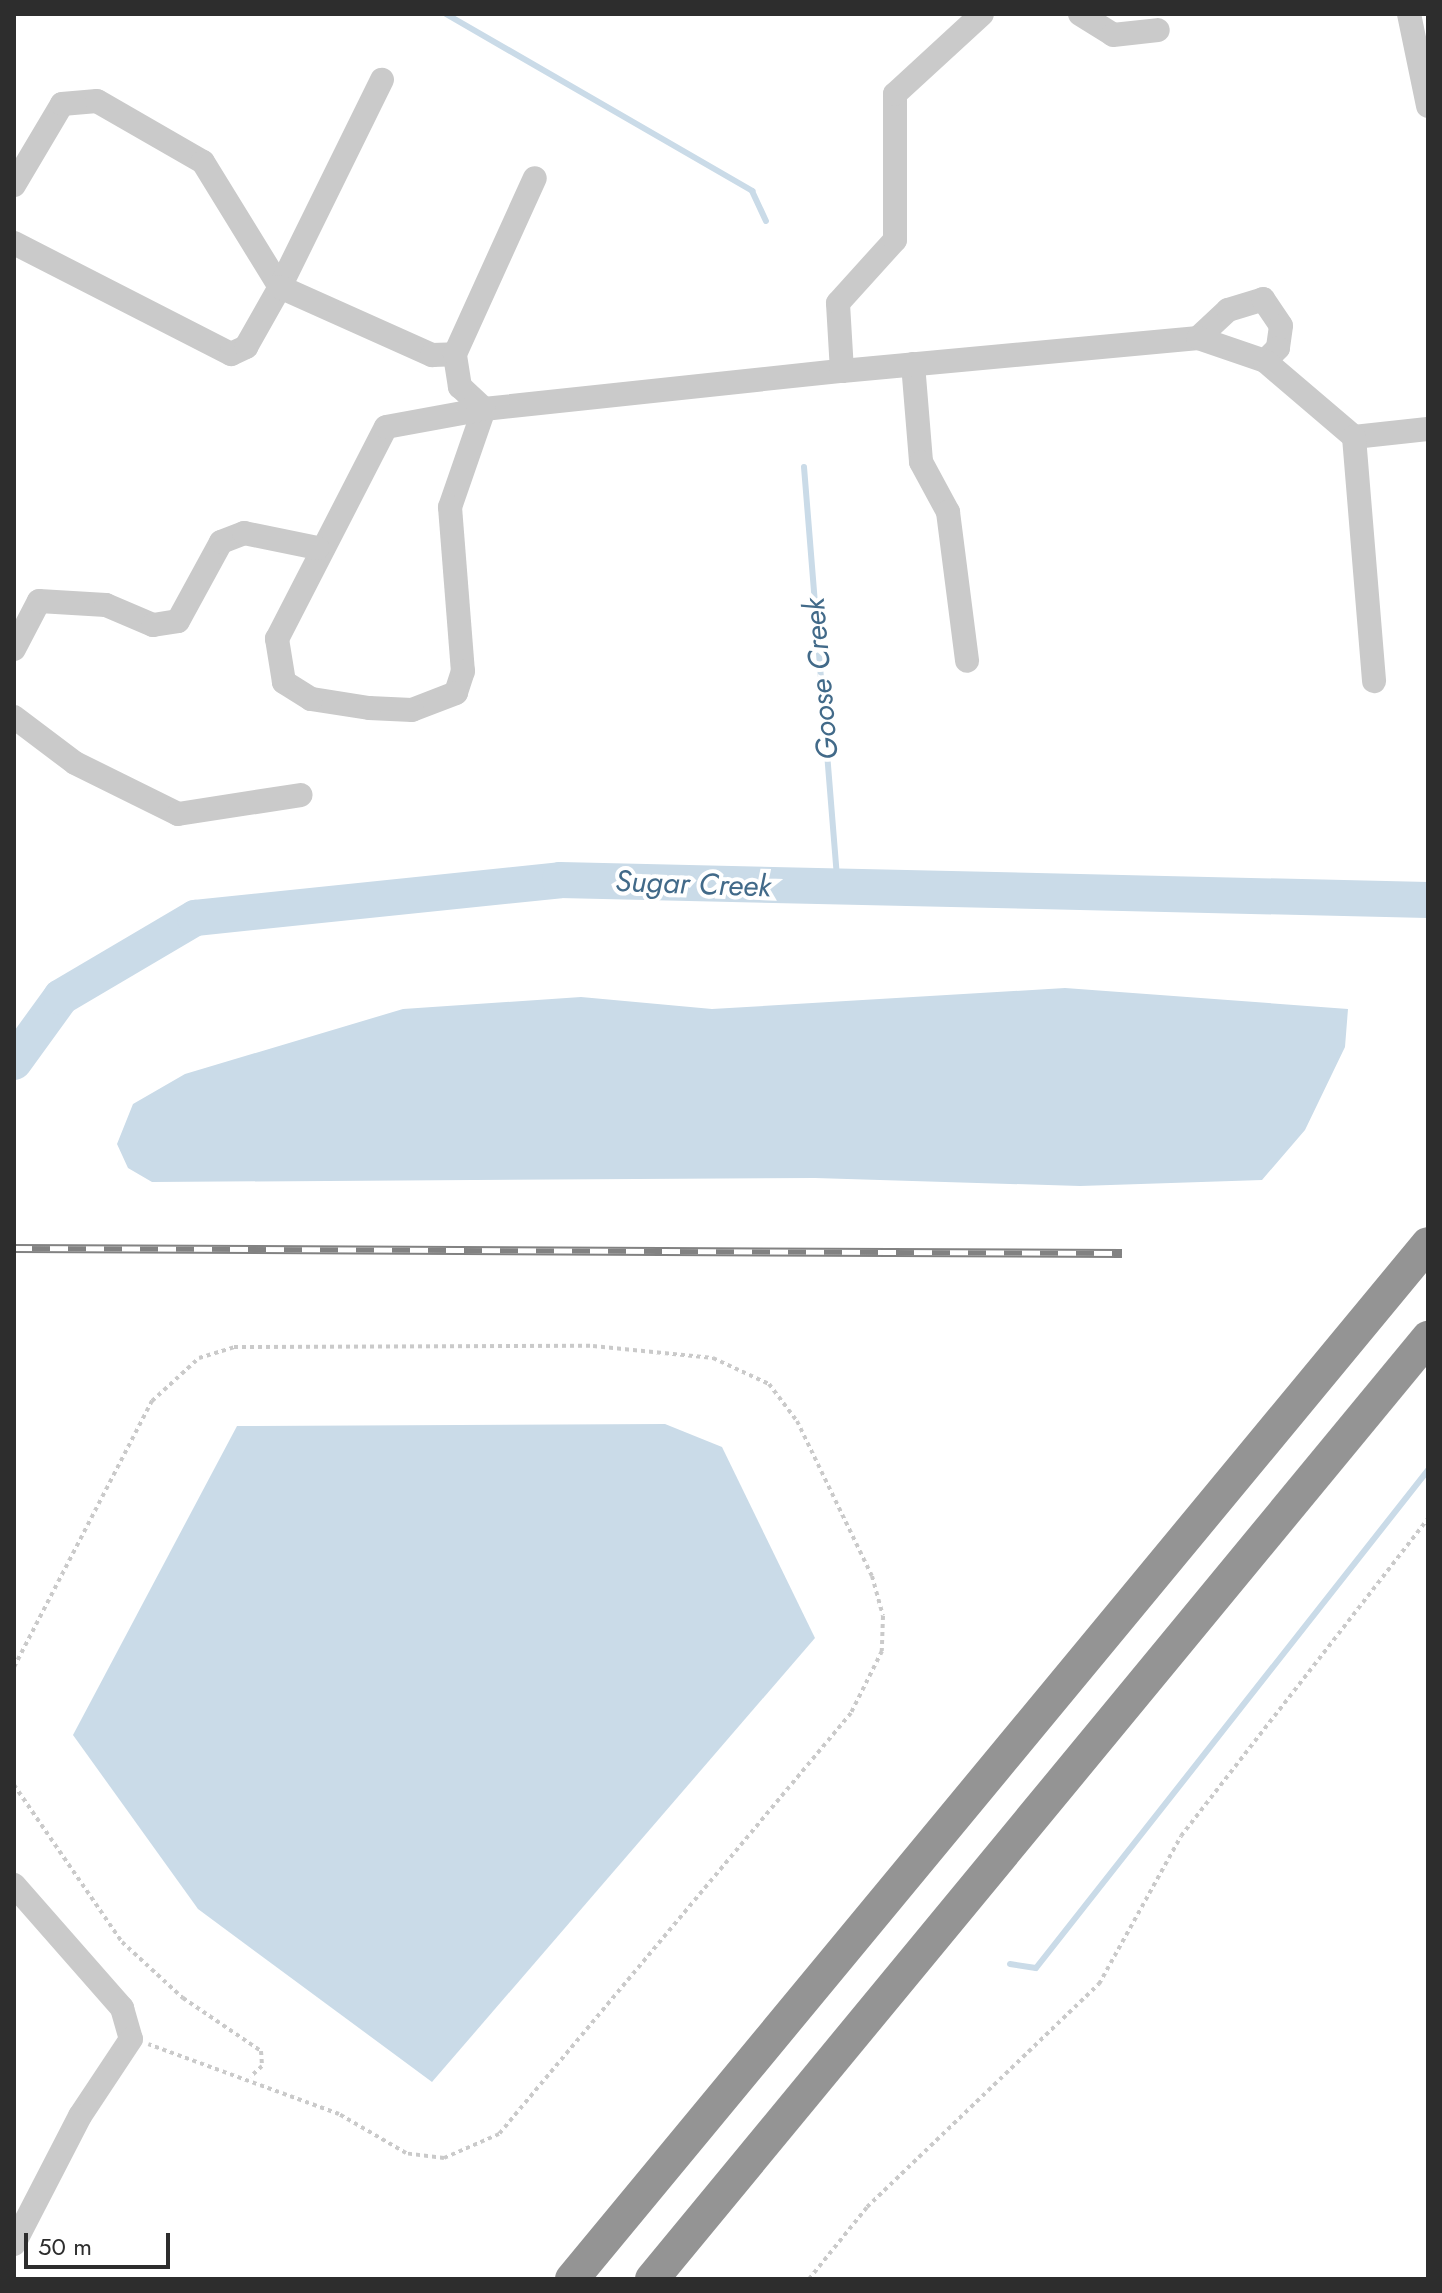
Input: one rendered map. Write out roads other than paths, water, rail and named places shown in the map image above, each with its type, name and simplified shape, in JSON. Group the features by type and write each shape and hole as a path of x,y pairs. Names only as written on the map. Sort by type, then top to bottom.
{"highway":[{"path":"572,2279 1428,1244"},
{"path":"652,2279 1428,1338"}],"lane":[{"path":"842,371 838,303 895,240 895,94 982,14"},
{"path":"1080,14 1113,35 1158,30"},
{"path":"1409,14 1428,106"},
{"path":"14,243 231,354 246,347 280,287 382,80"},
{"path":"14,185 62,104 97,101 203,162 280,287 432,355 455,354"},
{"path":"484,409 460,387 455,354 535,178"},
{"path":"1198,338 1228,310 1263,299 1281,326 1278,348 1265,361"},
{"path":"484,409 450,507 463,671 456,693 412,710 369,708 311,699 284,682 277,639 317,548 386,427 484,409 1198,338 1265,361 1354,437 1374,681"},
{"path":"913,364 921,462 948,512 967,661"},
{"path":"1354,437 1428,429"},
{"path":"14,649 39,601 106,605 153,625 178,621 221,542 244,533 317,548"},
{"path":"14,717 75,763 178,814 301,795"},
{"path":"14,1885 122,2008 131,2039 80,2116 14,2244"}],"water":[{"path":"1065,988 1348,1009 1345,1047 1305,1130 1262,1180 1080,1186 815,1178 152,1182 128,1168 117,1144 133,1104 185,1074 403,1009 581,997 712,1009"},
{"path":"665,1424 722,1447 815,1638 432,2082 198,1909 73,1735 237,1426"}],"waterway":[{"name":"Goose Creek","path":"446,14 752,191 766,221"},
{"name":"Goose Creek","path":"804,467 838,890"},
{"name":"Sugar Creek","path":"14,1062 61,997 195,918 560,880 1428,900"},
{"path":"1010,1964 1036,1968 1428,1470"}],"railway":[{"path":"14,1248 1122,1253"}]}
